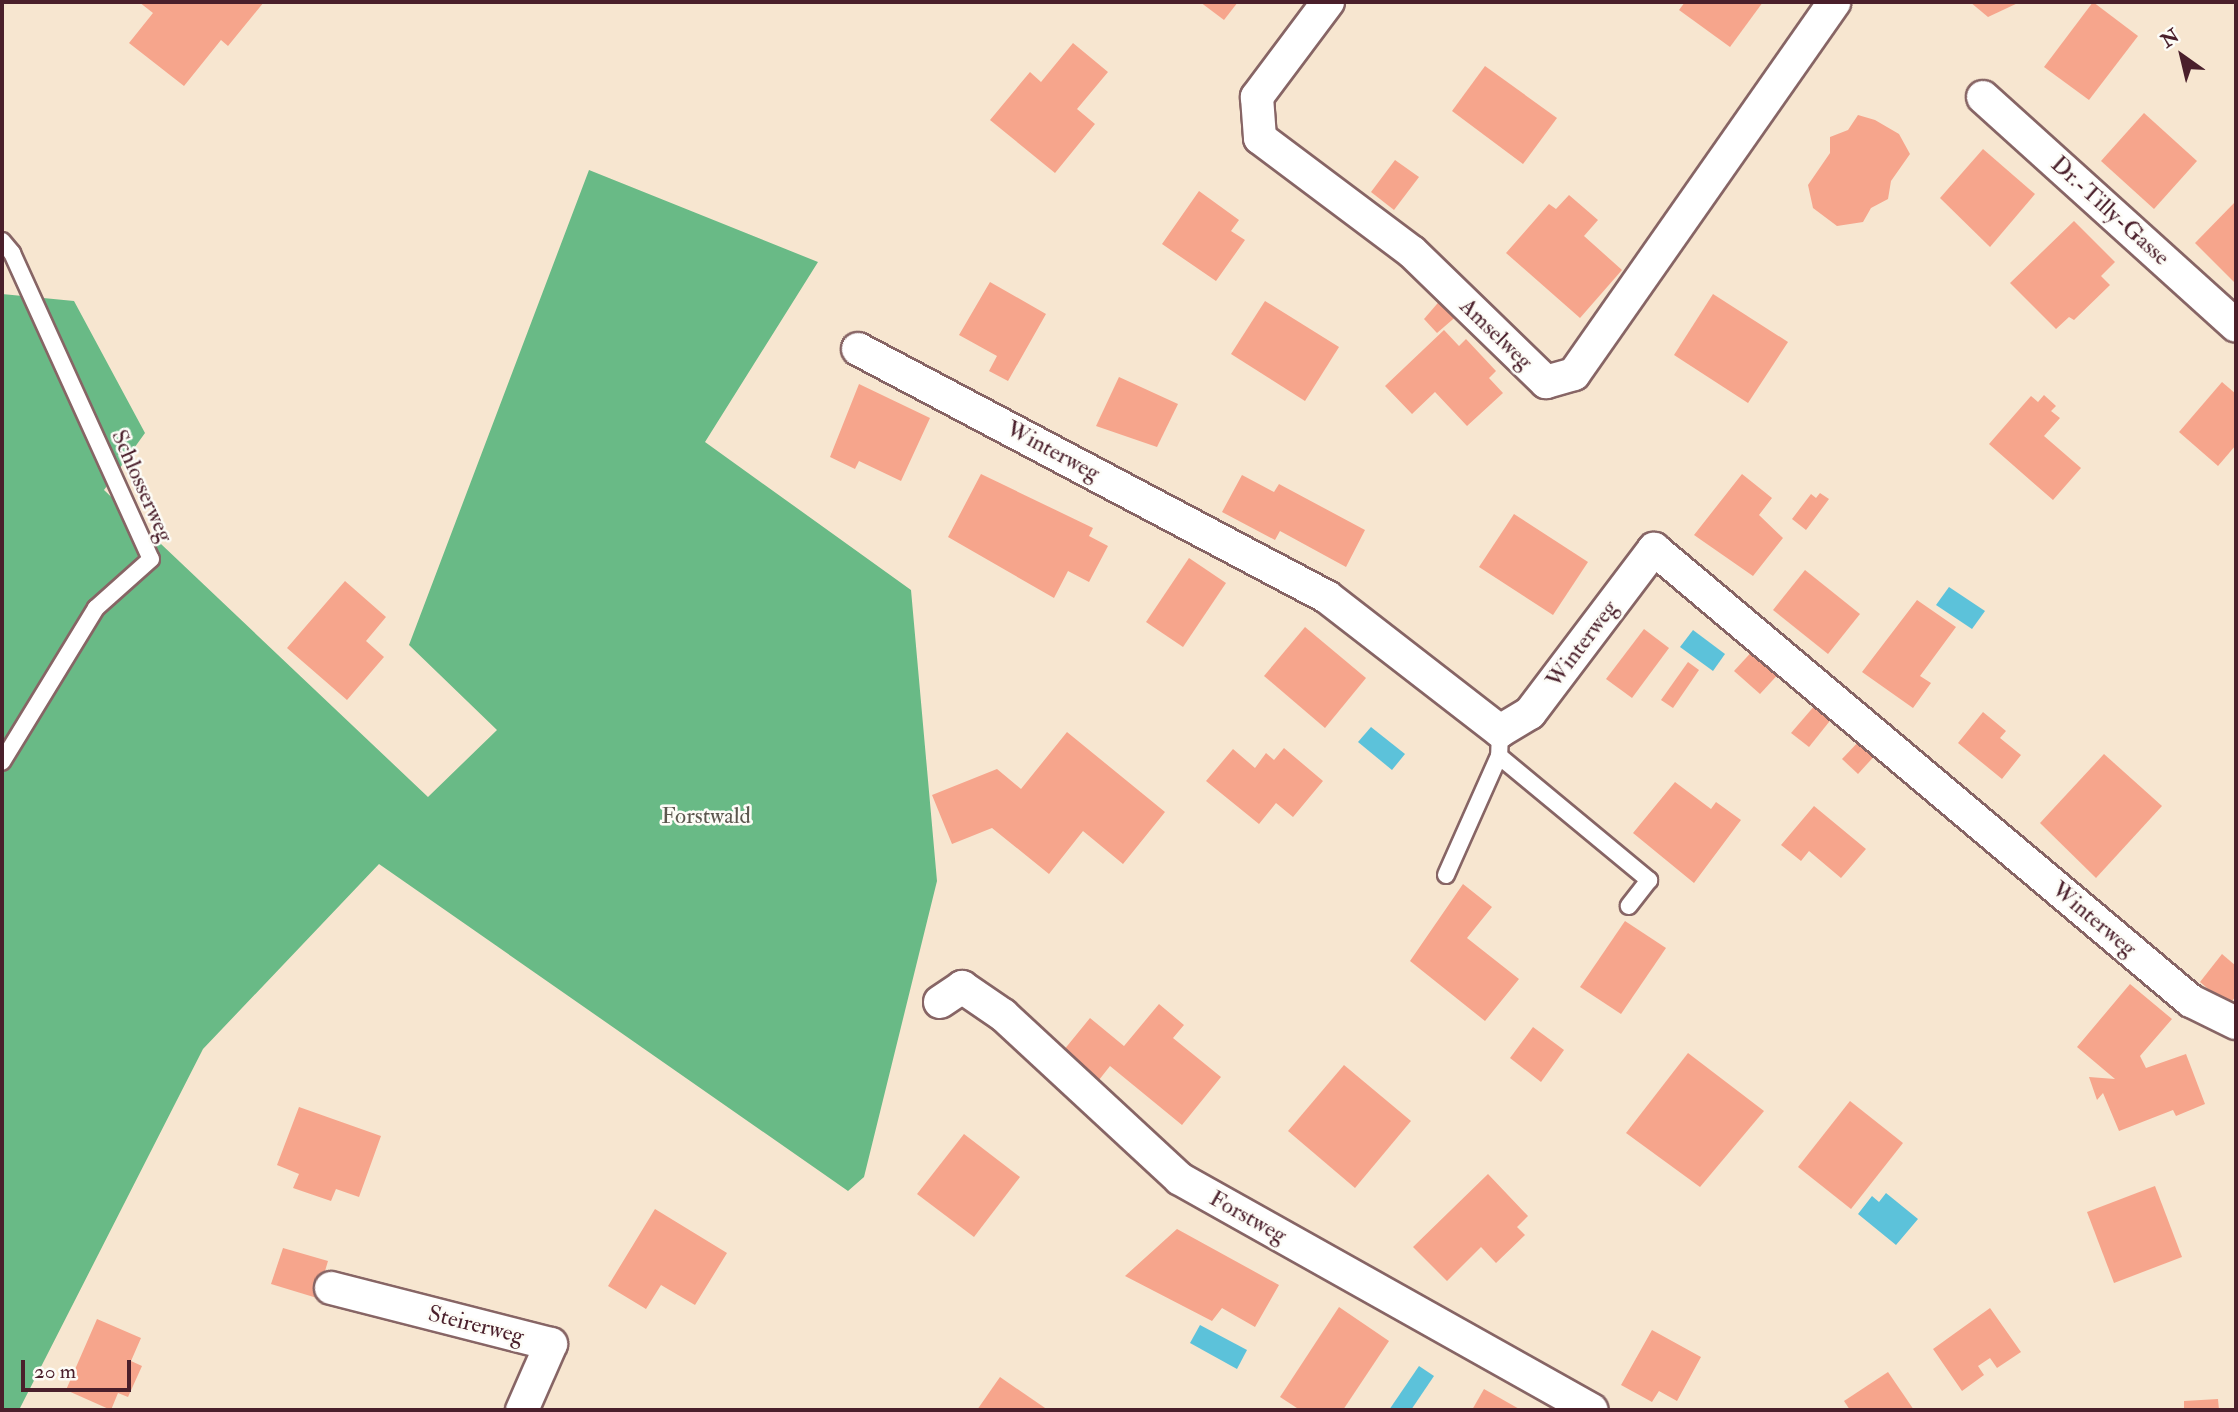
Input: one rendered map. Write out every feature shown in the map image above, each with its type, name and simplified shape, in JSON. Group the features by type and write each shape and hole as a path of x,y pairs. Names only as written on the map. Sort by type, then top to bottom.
{"street":[{"name":"Amselweg","path":"1328,2 1256,97 1260,138 1412,252 1546,382 1574,374 1833,2"},
{"name":"Dr.-Tilly-Gasse","path":"1983,97 2236,326"},
{"name":"Winterweg","path":"858,349 1327,597 1500,743 1530,713 1654,549 2191,1000 2236,1023"},
{"name":"Forstweg","path":"940,1002 962,987 1044,1052 1180,1179 1591,1410"},
{"name":"Steirerweg","path":"331,1288 551,1344 522,1410"}],"lane":[{"name":"Schlosserweg","path":"2,241 12,253 151,559 96,608 2,762"},
{"path":"1446,875 1500,743 1649,880 1629,906"}],"green space":[{"name":"Forstwald","path":"589,170 818,262 705,442 911,590 937,881 864,1177 848,1191 379,864 203,1049 19,1410 2,1410 2,294 74,301 145,433 104,490 428,797 497,730 409,645"}],"water":[{"path":"1949,587 1985,611 1972,629 1936,605"},
{"path":"1693,630 1725,654 1713,671 1680,647"},
{"path":"1371,727 1405,754 1392,770 1358,742"},
{"path":"1886,1193 1918,1219 1896,1245 1858,1214 1872,1196 1879,1202"},
{"path":"1200,1325 1247,1350 1237,1369 1190,1343"},
{"path":"1419,1366 1434,1376 1411,1410 1389,1410"}],"building":[{"path":"139,2 264,2 228,46 221,40 184,86 129,43 153,13"},
{"path":"1200,2 1238,2 1224,20"},
{"path":"1685,2 1763,2 1730,47 1679,10"},
{"path":"1970,2 2020,2 1988,17"},
{"path":"2093,2 2138,36 2089,100 2044,67"},
{"path":"1073,43 1108,72 1077,109 1095,124 1055,173 990,120 1030,72 1041,82"},
{"path":"1485,66 1557,118 1523,164 1452,111"},
{"path":"2144,113 2197,161 2154,209 2101,161"},
{"path":"1858,115 1875,120 1899,134 1910,154 1891,181 1888,199 1871,208 1863,222 1837,226 1813,208 1808,185 1830,153 1830,137 1848,130"},
{"path":"1983,149 2035,194 1990,247 1940,198"},
{"path":"1395,160 1419,177 1394,210 1371,192"},
{"path":"1199,191 1239,220 1231,231 1245,240 1216,281 1162,244"},
{"path":"1569,195 1598,220 1584,236 1622,270 1580,318 1506,253 1549,204 1556,209"},
{"path":"2236,201 2236,284 2195,243"},
{"path":"2074,221 2115,262 2101,276 2110,285 2074,320 2069,317 2056,329 2010,283"},
{"path":"990,282 1046,314 1008,381 989,371 997,356 959,335"},
{"path":"1713,294 1788,342 1748,403 1674,355"},
{"path":"1443,297 1459,314 1437,333 1424,319"},
{"path":"1265,301 1339,347 1305,401 1231,354"},
{"path":"1444,330 1459,346 1466,339 1496,371 1489,378 1503,393 1467,426 1435,392 1412,414 1385,386"},
{"path":"1119,377 1178,404 1157,447 1096,426"},
{"path":"2222,382 2236,394 2236,445 2218,466 2179,432"},
{"path":"859,384 930,418 901,481 859,461 855,469 830,457"},
{"path":"2044,395 2056,406 2051,411 2060,418 2044,436 2081,468 2053,500 1989,444 2031,396 2038,402"},
{"path":"981,474 1093,528 1089,536 1108,546 1089,582 1068,571 1054,598 948,537"},
{"path":"1742,474 1772,498 1759,515 1783,538 1753,576 1694,535"},
{"path":"1242,475 1274,492 1279,484 1365,530 1346,567 1280,531 1275,540 1222,512"},
{"path":"1820,493 1829,499 1806,530 1792,519 1811,494 1816,498"},
{"path":"1514,514 1588,562 1553,615 1479,567"},
{"path":"1189,558 1226,583 1183,647 1146,622"},
{"path":"1805,570 1860,614 1828,654 1773,610"},
{"path":"345,581 386,617 366,641 384,657 347,700 287,648"},
{"path":"1917,600 1956,627 1920,676 1931,683 1913,708 1862,672"},
{"path":"1305,627 1366,678 1325,728 1264,676"},
{"path":"1644,629 1669,648 1632,698 1606,679"},
{"path":"1757,646 1783,669 1760,694 1734,671"},
{"path":"1688,662 1699,670 1673,708 1661,700"},
{"path":"1816,704 1833,717 1809,747 1791,733"},
{"path":"1983,712 2006,731 2000,738 2021,755 2002,779 1958,743"},
{"path":"1067,732 1165,812 1123,864 1083,831 1049,874 992,828 952,844 932,795 997,769 1021,789"},
{"path":"1862,738 1878,752 1858,774 1842,759"},
{"path":"1284,748 1323,781 1293,817 1276,803 1259,824 1206,781 1233,749 1255,768 1266,753 1274,760"},
{"path":"2104,754 2162,806 2096,878 2040,823"},
{"path":"1675,782 1711,809 1716,802 1741,820 1694,883 1633,833"},
{"path":"1814,806 1866,849 1841,878 1809,851 1801,861 1781,845"},
{"path":"1463,884 1492,907 1467,938 1519,979 1485,1021 1410,961"},
{"path":"1625,921 1666,948 1621,1014 1580,987"},
{"path":"2222,954 2236,966 2236,996 2228,1006 2200,982"},
{"path":"2130,984 2172,1019 2140,1056 2146,1068 2186,1054 2205,1104 2176,1116 2173,1110 2119,1131 2103,1093 2097,1100 2089,1077 2115,1079 2077,1047"},
{"path":"1159,1004 1184,1025 1173,1038 1221,1077 1182,1125 1110,1066 1095,1085 1059,1056 1090,1018 1124,1046"},
{"path":"1533,1027 1564,1050 1541,1082 1510,1058"},
{"path":"1688,1053 1764,1111 1700,1187 1626,1133"},
{"path":"1344,1065 1411,1121 1355,1188 1288,1131"},
{"path":"1850,1101 1903,1143 1851,1209 1798,1167"},
{"path":"299,1107 381,1136 359,1197 336,1189 331,1201 293,1188 299,1174 277,1165"},
{"path":"964,1134 1020,1177 974,1237 917,1194"},
{"path":"1488,1174 1528,1216 1517,1227 1525,1235 1496,1263 1481,1247 1447,1281 1413,1247"},
{"path":"2155,1186 2182,1257 2114,1283 2087,1212"},
{"path":"655,1209 727,1253 695,1305 661,1285 646,1309 608,1286"},
{"path":"1177,1229 1279,1285 1255,1327 1222,1308 1212,1321 1125,1276"},
{"path":"283,1248 328,1261 317,1298 271,1284"},
{"path":"1339,1307 1389,1341 1343,1410 1300,1410 1280,1397"},
{"path":"1990,1308 2021,1352 1997,1368 1990,1358 1978,1366 1984,1375 1962,1391 1933,1349"},
{"path":"97,1319 141,1338 131,1361 142,1366 128,1397 118,1393 111,1410 66,1390"},
{"path":"1652,1330 1701,1357 1677,1401 1659,1391 1652,1402 1621,1385"},
{"path":"1888,1372 1914,1410 1850,1410 1844,1401"},
{"path":"1000,1377 1048,1410 977,1410"},
{"path":"1484,1389 1521,1410 1472,1410"},
{"path":"2218,1399 2219,1410 2184,1410 2184,1401"}]}
